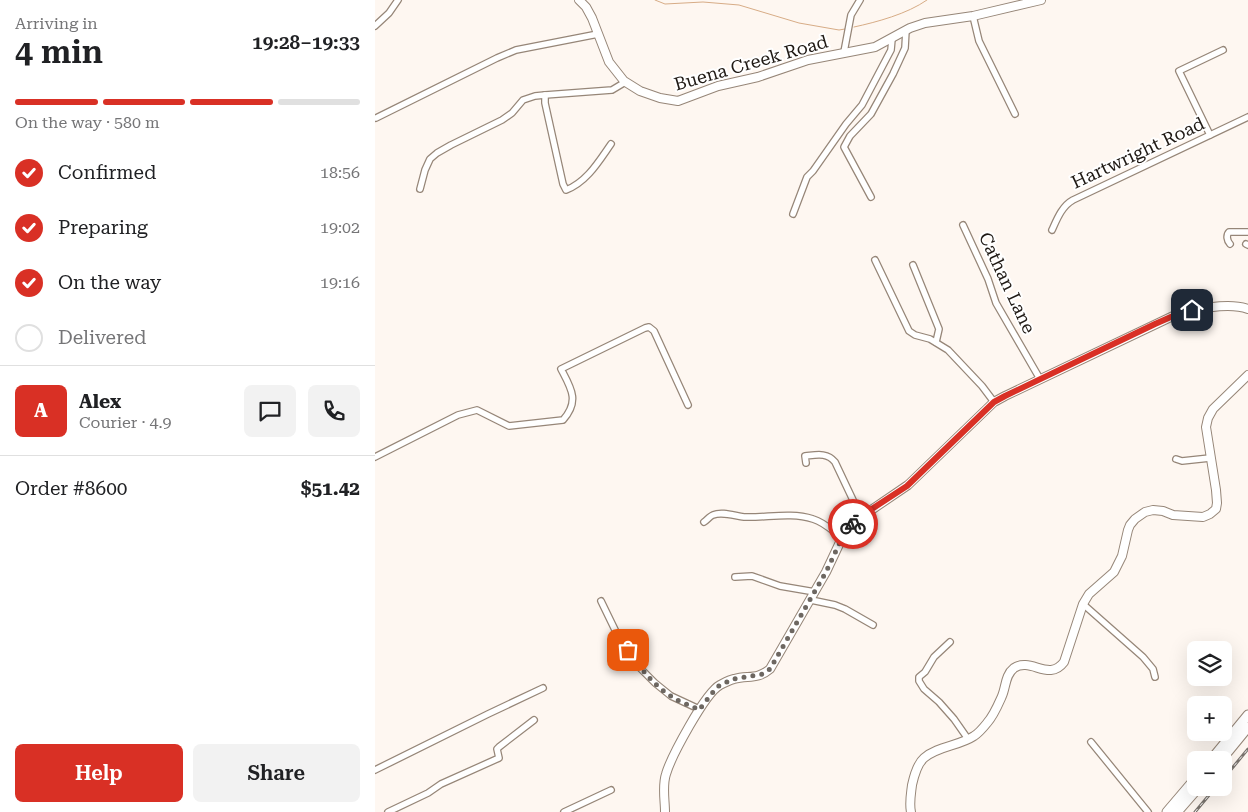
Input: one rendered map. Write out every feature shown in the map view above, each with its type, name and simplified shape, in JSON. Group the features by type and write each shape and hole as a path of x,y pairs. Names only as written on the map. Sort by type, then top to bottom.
{"main road":[{"path":"1218,751 1248,715"},
{"path":"1228,751 1248,727"},
{"path":"1167,812 1187,789"},
{"path":"1177,812 1191,796"}],"street":[{"path":"375,26 389,13 398,0"},
{"name":"Buena Creek Road","path":"579,0 586,7 609,62 624,81 640,91 660,98 678,101 718,86 757,77 808,60 844,52 867,50 910,28 925,23 973,16 1013,3 1041,0"},
{"path":"844,52 851,15 860,0"},
{"path":"973,16 979,41 1015,114"},
{"path":"871,197 844,147 850,136 871,114 893,74 905,48 906,30"},
{"path":"376,118 517,50 598,34"},
{"path":"793,214 807,177 813,172 846,124 862,105 891,50 891,39"},
{"path":"1210,136 1179,72 1223,50"},
{"path":"420,189 430,159 451,144 502,120 512,113 523,100 545,95 612,90 624,81"},
{"path":"545,95 545,103 563,184 566,190 587,176 601,160 611,144"},
{"name":"Hartwright Road","path":"1053,230 1057,218 1068,203 1248,117"},
{"name":"Cathan Lane","path":"963,225 988,279 996,303 1040,379"},
{"path":"1230,244 1227,238 1228,233 1231,231 1248,232"},
{"path":"875,260 909,331 915,335 930,339 948,350 982,386 994,402"},
{"path":"913,266 939,329 936,342"},
{"path":"665,812 664,781 666,772 699,710 717,687 733,679 763,674 770,669 813,596 842,538 861,516 907,486 994,402 1155,324 1182,313 1237,306 1248,309"},
{"path":"375,457 459,415 477,410 509,426 563,420 570,412 573,401 572,391 561,369 649,327 654,331 688,406"},
{"path":"911,812 909,806 913,782 917,768 924,758 975,736 989,720 1003,693 1010,672 1014,668 1026,665 1050,671 1064,662 1083,604 1089,594 1114,572 1122,556 1130,525 1143,514 1153,510 1173,515 1203,517 1216,509 1217,496 1206,427 1208,418 1213,409 1248,375"},
{"path":"806,463 805,456 819,455 832,458 861,516"},
{"path":"1176,459 1182,461 1210,458"},
{"path":"704,522 713,515 722,514 745,517 800,516 814,519 826,525 842,538"},
{"path":"735,577 752,576 813,596 840,607 873,625"},
{"path":"601,601 617,634 638,666 671,696 699,710"},
{"path":"1083,604 1143,657 1153,669 1155,677"},
{"path":"950,642 934,657 925,672 919,677 919,681 924,689 954,719 968,739"},
{"path":"375,770 543,688"},
{"path":"388,812 428,793 441,784 499,758 497,749 534,720"},
{"path":"1091,742 1149,812"},
{"path":"564,812 611,790"}],"waterway":[{"path":"655,0 665,4 703,2 739,5 799,23 839,30 845,29"},
{"path":"854,27 901,13 927,0"}],"railway":[{"path":"1232,768 1248,749"},
{"path":"1195,812 1208,796"}],"way so far":[{"path":"628,650 638,666 655,683 675,699 699,710 717,687 733,679 758,676 770,669 826,572 842,538 853,524"}],"route":[{"path":"853,524 861,516 907,486 994,402 1155,324 1192,310"}]}
